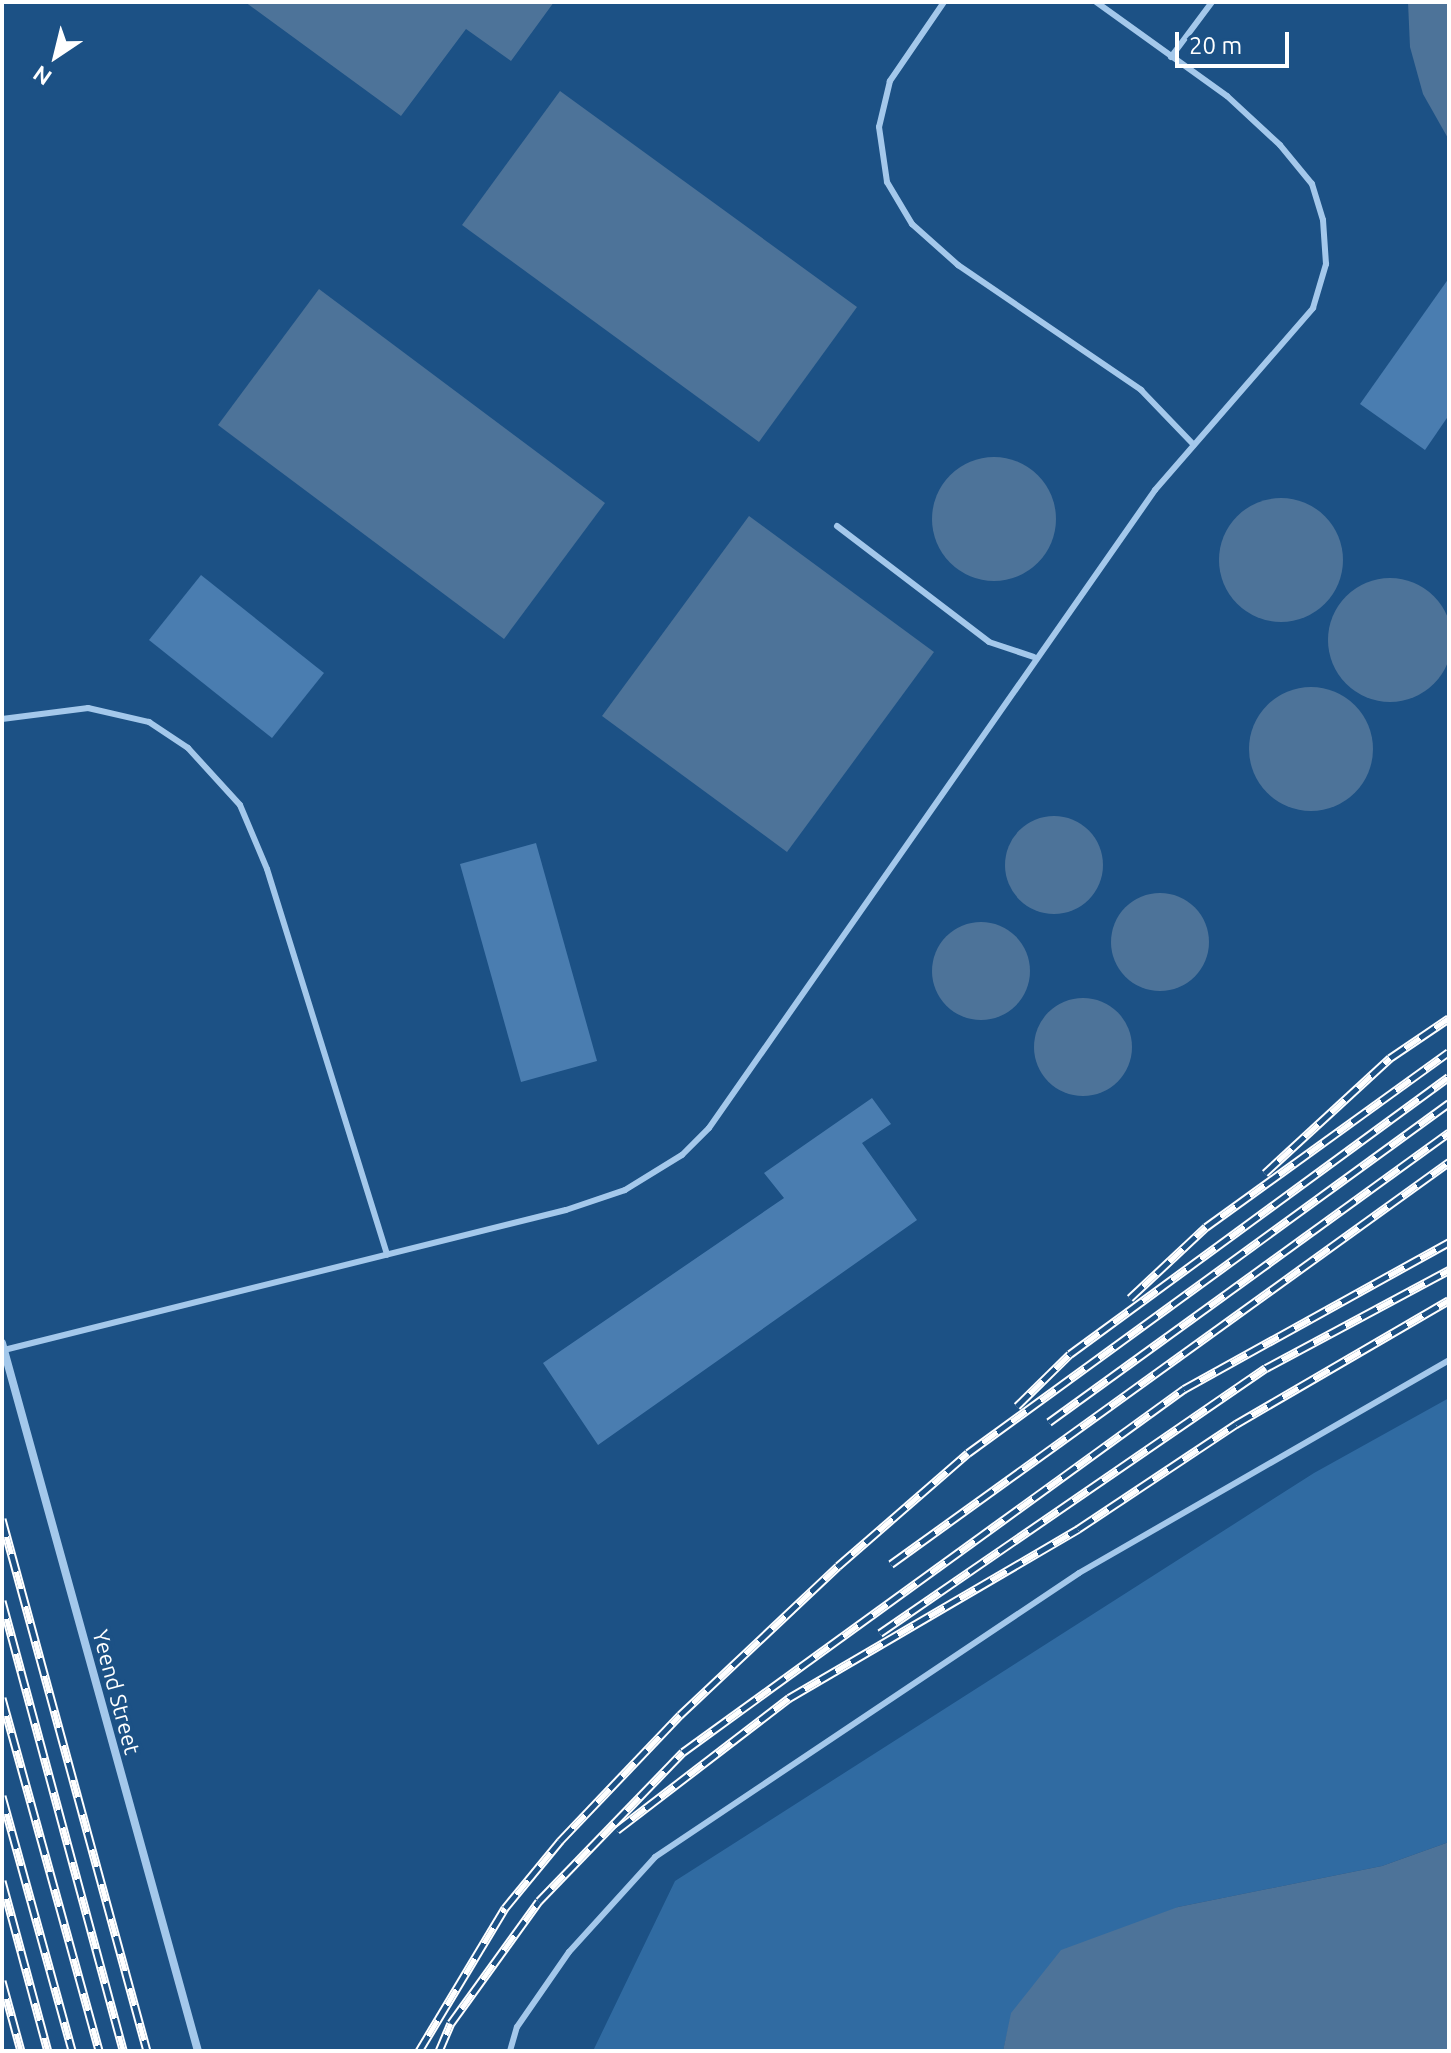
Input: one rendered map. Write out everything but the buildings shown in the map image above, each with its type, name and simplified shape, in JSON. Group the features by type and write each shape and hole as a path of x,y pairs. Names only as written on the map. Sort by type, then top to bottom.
{"street":[{"name":"Yeend Street","path":"3,1347 198,2051"}],"lane":[{"path":"944,2 890,81 879,127 887,182 912,224 958,265 1141,390 1194,445"},
{"path":"3,1347 387,1255 625,1190 682,1155 709,1128 1034,657 1155,490 1313,308 1325,250 1312,184 1280,145 1227,96 1096,2"},
{"path":"1171,57 1212,2"},
{"path":"837,526 989,642 1034,657"},
{"path":"2,719 88,708 149,722 188,748 240,805 267,869 387,1255"},
{"path":"510,2051 517,2027 569,1952 655,1857 1079,1573 1449,1360"}],"shaded area":[{"path":"245,2 554,2 511,61 466,29 401,116"},
{"path":"1408,2 1449,2 1449,140 1423,94 1410,47"},
{"path":"560,91 857,307 759,442 462,225"},
{"path":"319,289 605,503 504,639 218,425"},
{"path":"994,457 1018,461 1038,475 1052,495 1056,519 1052,543 1038,563 1018,577 994,581 970,577 950,563 936,543 932,519 936,495 950,475 970,461"},
{"path":"1281,498 1305,502 1325,516 1339,536 1343,560 1339,584 1325,604 1305,618 1281,622 1257,618 1237,604 1223,584 1219,560 1223,536 1237,516 1257,502"},
{"path":"749,516 934,652 787,852 602,716"},
{"path":"1390,578 1414,583 1434,596 1447,616 1452,640 1447,664 1434,684 1414,697 1390,702 1366,697 1346,684 1333,664 1328,640 1333,616 1346,596 1366,583"},
{"path":"1311,687 1335,691 1355,705 1369,725 1373,749 1369,773 1355,793 1335,807 1311,811 1287,807 1267,793 1253,773 1249,749 1253,725 1267,705 1287,691"},
{"path":"1054,816 1073,820 1089,830 1099,846 1103,865 1099,884 1089,900 1073,910 1054,914 1035,910 1019,900 1009,884 1005,865 1009,846 1019,830 1035,820"},
{"path":"1160,893 1179,897 1195,907 1205,923 1209,942 1205,961 1195,977 1179,987 1160,991 1141,987 1125,977 1115,961 1111,942 1115,923 1125,907 1141,897"},
{"path":"981,922 1000,926 1016,936 1026,952 1030,971 1026,990 1016,1006 1000,1016 981,1020 962,1016 946,1006 936,990 932,971 936,952 946,936 962,926"},
{"path":"1083,998 1102,1002 1118,1012 1128,1028 1132,1047 1128,1066 1118,1082 1102,1092 1083,1096 1064,1092 1048,1082 1038,1066 1034,1047 1038,1028 1048,1012 1064,1002"},
{"path":"1449,1398 1449,1842 1382,1866 1178,1907 1012,2013 1003,2051 593,2051 675,1881 1314,1473"},
{"path":"1449,1842 1449,2051 1003,2051 1011,2013 1061,1950 1178,1907 1382,1866"}],"railway":[{"path":"1265,1173 1390,1058 1449,1018"},
{"path":"1130,1298 1206,1227 1449,1052"},
{"path":"1017,1406 1070,1354 1449,1077"},
{"path":"419,2051 505,1908 560,1841 680,1715 838,1566 968,1453 1449,1103"},
{"path":"1049,1422 1449,1132"},
{"path":"891,1564 1449,1162"},
{"path":"439,2051 451,2023 539,1901 683,1752 1184,1389 1449,1242"},
{"path":"880,1633 1266,1368 1449,1270"},
{"path":"617,1830 789,1698 1078,1529 1236,1424 1449,1300"},
{"path":"2,1519 147,2051"},
{"path":"2,1601 123,2051"},
{"path":"2,1698 99,2051"},
{"path":"2,1796 72,2051"},
{"path":"2,1881 48,2051"},
{"path":"2,1981 21,2051"}]}
